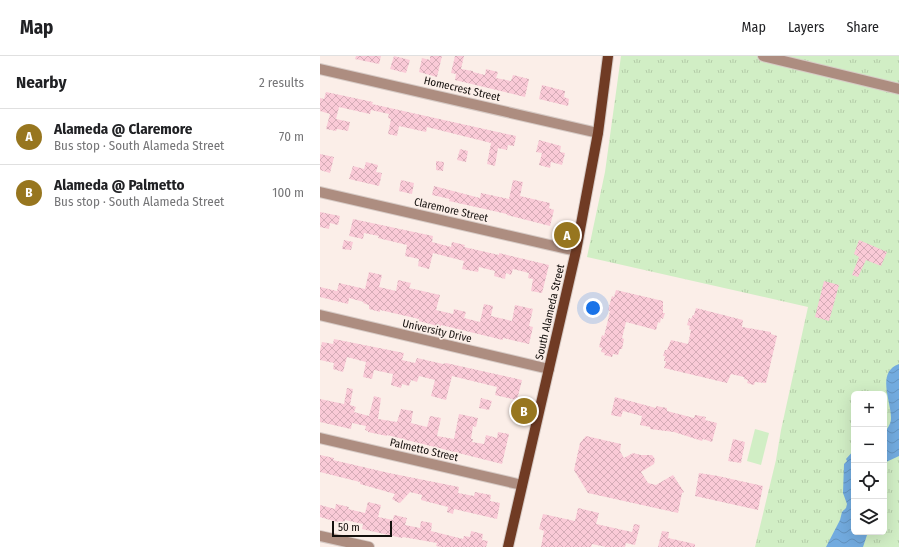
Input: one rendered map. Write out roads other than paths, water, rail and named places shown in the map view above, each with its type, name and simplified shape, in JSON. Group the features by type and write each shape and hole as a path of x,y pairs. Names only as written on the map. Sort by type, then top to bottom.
{"main road":[{"name":"South Alameda Street","path":"508,547 576,251 598,133 608,56"}],"street":[{"path":"762,56 899,88"},
{"name":"Homecrest Street","path":"320,69 598,133"},
{"name":"Claremore Street","path":"320,192 576,251"},
{"name":"University Drive","path":"320,315 549,369"},
{"name":"Palmetto Street","path":"320,438 522,485"},
{"path":"320,536 368,547"}],"water":[{"path":"899,364 899,456 887,462 887,429 891,418 886,380 888,373 892,368"},
{"path":"851,453 851,535 867,535 863,547 826,547 847,504 843,493 844,464 847,461 846,459"}],"place":[{"name":"Alameda @ Claremore","path":"567,235"},
{"name":"Alameda @ Palmetto","path":"524,411"}]}
